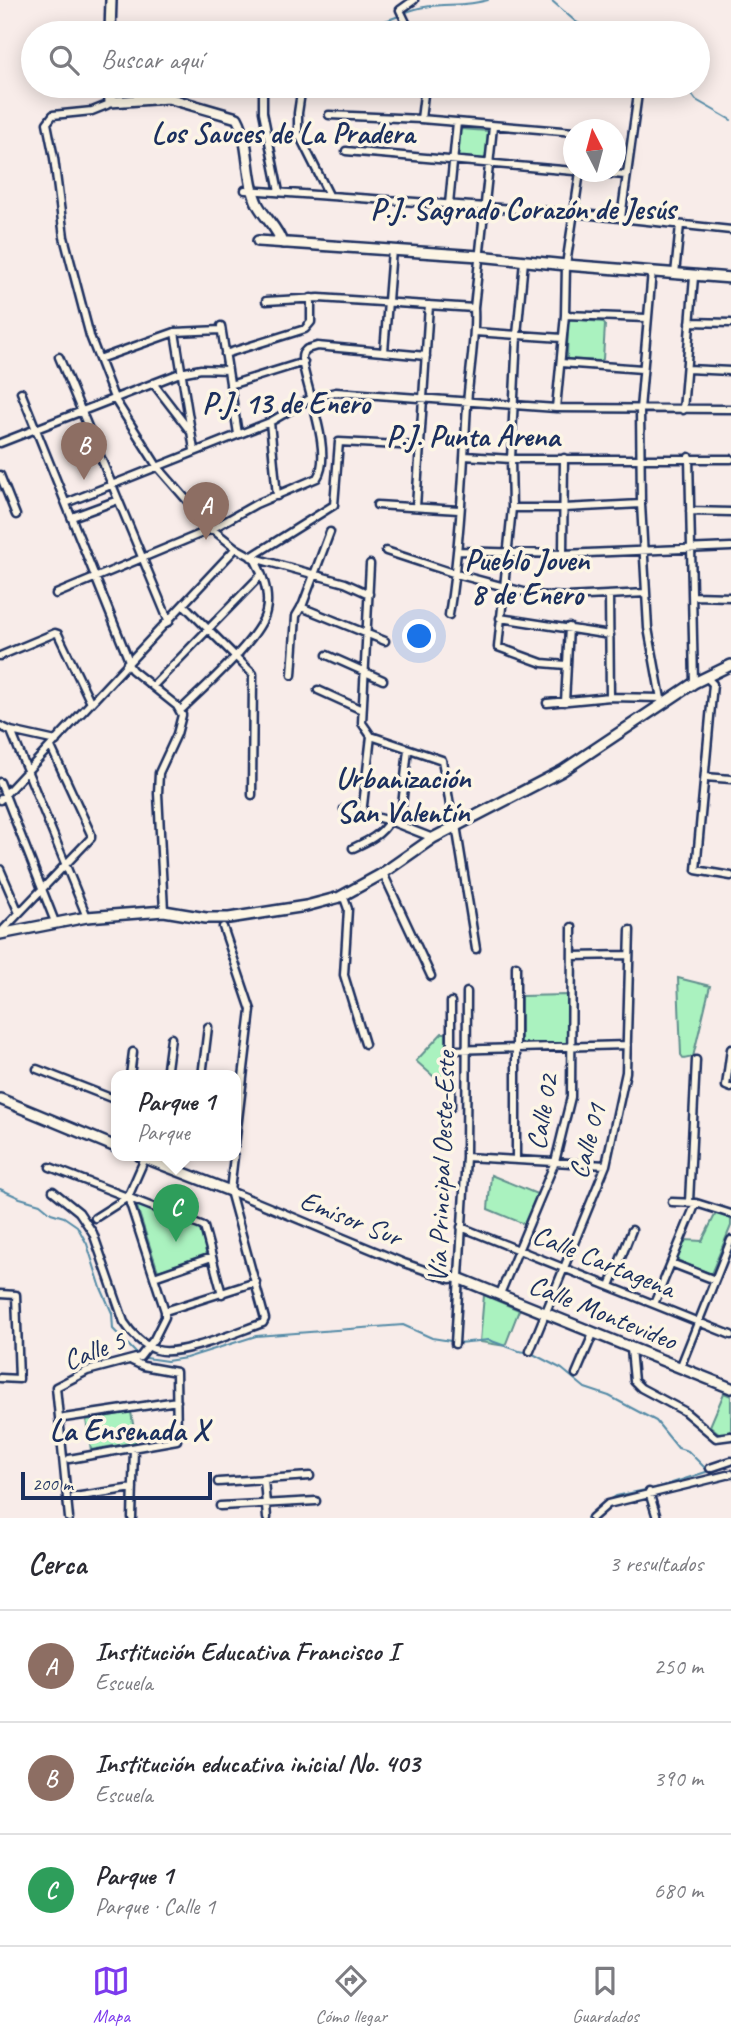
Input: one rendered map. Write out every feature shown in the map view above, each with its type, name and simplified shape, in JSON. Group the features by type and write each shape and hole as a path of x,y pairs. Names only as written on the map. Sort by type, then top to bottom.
{"street":[{"path":"110,21 111,0"},
{"path":"404,21 400,8 414,0"},
{"path":"110,98 110,102 168,98 237,118 249,190 282,243"},
{"path":"263,98 263,112 279,192"},
{"path":"300,98 298,133 329,195"},
{"path":"421,120 424,98"},
{"path":"626,175 637,98"},
{"path":"107,105 92,111 53,115 47,123 64,237 90,336 114,398 157,466 212,529 236,548 253,557 345,583 369,594"},
{"path":"329,116 457,122 563,131"},
{"path":"449,204 457,122"},
{"path":"449,615 456,574 475,332 474,308 493,127"},
{"path":"346,151 563,170"},
{"path":"556,408 565,315 566,265 580,182"},
{"path":"621,218 625,182"},
{"path":"249,190 573,213 731,230"},
{"path":"675,274 680,225"},
{"path":"258,241 479,256 731,278"},
{"path":"384,352 392,250"},
{"path":"524,261 517,335 511,459 512,508 498,647 542,663 566,665"},
{"path":"652,271 642,369 640,504 649,628 662,701"},
{"path":"683,410 694,276"},
{"path":"266,301 312,298 474,308"},
{"path":"225,354 305,330 312,322 312,298"},
{"path":"416,508 429,304"},
{"path":"565,315 647,318"},
{"path":"690,322 731,323"},
{"path":"99,359 175,332 221,328 238,434"},
{"path":"175,332 194,450"},
{"path":"475,332 562,338"},
{"path":"56,594 212,529 256,504 314,480 321,471 322,460 313,397 302,356 305,351 317,346 426,356"},
{"path":"60,357 169,622"},
{"path":"230,385 304,362"},
{"path":"561,363 642,369"},
{"path":"0,443 180,373 201,369 228,370"},
{"path":"687,369 731,371"},
{"path":"153,383 191,432"},
{"path":"21,392 132,670 181,710 177,734 159,773 164,911"},
{"path":"66,503 270,422 313,397 336,392 556,408 731,409"},
{"path":"270,422 277,496"},
{"path":"253,557 334,505 339,442 419,446"},
{"path":"465,456 511,459 731,459"},
{"path":"689,457 694,684"},
{"path":"563,554 564,458"},
{"path":"0,475 16,515"},
{"path":"72,517 118,500"},
{"path":"512,508 640,504"},
{"path":"377,505 459,510"},
{"path":"690,511 731,512"},
{"path":"292,675 296,616 330,532"},
{"path":"457,551 563,554 731,547"},
{"path":"3,797 236,548"},
{"path":"386,551 456,574 535,595 646,593"},
{"path":"181,710 236,656 264,618 266,596 253,557"},
{"path":"370,564 362,723 371,736 442,760 453,822 457,825 476,949"},
{"path":"153,686 261,575"},
{"path":"609,595 610,697"},
{"path":"693,596 731,597"},
{"path":"184,605 253,676 252,795"},
{"path":"301,607 385,641"},
{"path":"500,618 610,635"},
{"path":"565,702 569,627"},
{"path":"0,656 58,634 91,703"},
{"path":"327,655 383,680"},
{"path":"0,933 88,916 164,911 206,918 229,918 306,906 344,895 383,873 433,838 562,771 662,701 731,664"},
{"path":"706,677 713,684 696,870 731,876"},
{"path":"318,690 362,710"},
{"path":"547,703 610,697 662,701"},
{"path":"0,726 54,744"},
{"path":"11,731 88,916"},
{"path":"362,814 371,736"},
{"path":"0,933 89,841 91,834 54,744"},
{"path":"400,825 408,749"},
{"path":"705,777 731,779"},
{"path":"0,782 3,797 43,887 55,922"},
{"path":"344,809 389,821 433,838"},
{"path":"353,848 372,839 389,821"},
{"path":"0,869 19,913"},
{"path":"383,873 431,976"},
{"path":"344,895 348,909 344,975 365,1044"},
{"path":"223,927 251,1010 241,1100"},
{"name":"Calle 02","path":"500,1294 555,1162 572,1097 572,927"},
{"name":"Calle 01","path":"530,1351 606,1165 626,1072 630,930"},
{"path":"572,956 629,955"},
{"path":"516,966 516,1159"},
{"name":"Vía Principal Oeste-Este","path":"455,1344 466,1157 467,992"},
{"name":"Vía Principal Oeste-Este","path":"451,1002 451,1107"},
{"path":"203,1070 208,1027"},
{"path":"167,1070 171,1038"},
{"path":"452,1051 627,1045"},
{"path":"731,1049 726,1086 731,1088"},
{"path":"131,1070 133,1052"},
{"path":"654,1304 692,1203 696,1060"},
{"path":"37,1069 111,1098"},
{"path":"0,1099 111,1145"},
{"path":"466,1157 606,1165"},
{"path":"94,1218 128,1197 142,1161"},
{"path":"153,1161 230,1191"},
{"path":"53,1191 69,1201 88,1222 124,1322 131,1334 156,1350 171,1352 263,1323 265,1314 230,1191 233,1161"},
{"path":"50,1167 204,1227 222,1294"},
{"name":"Emisor Sur","path":"230,1191 404,1263 450,1279 458,1278"},
{"path":"128,1197 165,1311 165,1317 149,1346"},
{"path":"672,1202 692,1203 731,1214"},
{"name":"Calle Cartagena","path":"461,1227 731,1335"},
{"path":"610,1286 632,1230"},
{"path":"680,1368 731,1240"},
{"path":"154,1278 212,1257"},
{"path":"671,1262 715,1280"},
{"name":"Calle Montevideo","path":"458,1278 731,1388"},
{"path":"165,1311 256,1282"},
{"path":"0,1294 16,1295 19,1379 0,1378"},
{"path":"576,1374 593,1334"},
{"name":"Calle 5","path":"69,1518 56,1387 87,1371 132,1361 140,1357 149,1346"},
{"path":"631,1349 634,1381 641,1388 678,1406 716,1438 731,1436"},
{"path":"69,1459 177,1440 176,1372 143,1366 132,1361"},
{"path":"64,1418 177,1401"},
{"path":"132,1518 134,1448"},
{"path":"710,1468 731,1461"},
{"path":"592,1518 608,1504 731,1474"},
{"path":"218,1482 310,1476"},
{"path":"264,1479 267,1518"},
{"path":"74,1497 133,1488"},
{"path":"649,1492 657,1518"},
{"path":"220,1506 316,1501"}],"green space":[{"path":"460,129 488,131 486,161 457,159"},
{"path":"570,319 603,322 605,325 601,361 567,359"},
{"path":"678,978 710,986 693,1057 684,1059 681,1055"},
{"path":"567,995 567,1044 521,1045 521,996"},
{"path":"442,1033 446,1033 446,1084 442,1084 416,1061"},
{"path":"491,1175 537,1194 524,1224 488,1209"},
{"path":"140,1205 201,1229 208,1255 158,1271 137,1207"},
{"path":"716,1213 731,1219 731,1226 711,1274 677,1260 676,1257 685,1240 702,1241"},
{"path":"484,1295 519,1310 505,1346 480,1342"},
{"path":"724,1393 731,1396 731,1431 720,1434 710,1426"},
{"path":"131,1412 136,1442 91,1450 86,1420"}],"waterway":[{"path":"404,13 426,7 488,0"},
{"path":"551,0 575,21"},
{"path":"385,21 399,16"},
{"path":"695,98 731,120"},
{"path":"0,1189 40,1204 51,1213 64,1217 77,1226 87,1244 112,1313 113,1329 136,1353"},
{"path":"146,1358 167,1361 186,1358 256,1336 403,1325 432,1338 451,1341"},
{"path":"458,1343 489,1340 531,1353 562,1369 585,1388 609,1396 656,1421 678,1448 688,1451 708,1471"},
{"path":"587,1518 616,1496 660,1487 706,1472"}],"place":[{"name":"Institución educativa inicial No. 403","path":"84,480"},
{"name":"Institución Educativa Francisco I","path":"206,540"},
{"name":"Parque 1","path":"176,1242"}],"district":[{"name":"Los Sauces de La Pradera","path":"283,133"},
{"name":"P.J. Sagrado Corazón de Jesús","path":"523,209"},
{"name":"P.J. 13 de Enero","path":"286,403"},
{"name":"P.J. Punta Arena","path":"473,436"},
{"name":"Pueblo Joven 8 de Enero","path":"527,577"},
{"name":"Urbanización San Valentín","path":"403,795"},
{"name":"La Ensenada X","path":"129,1430"}]}
